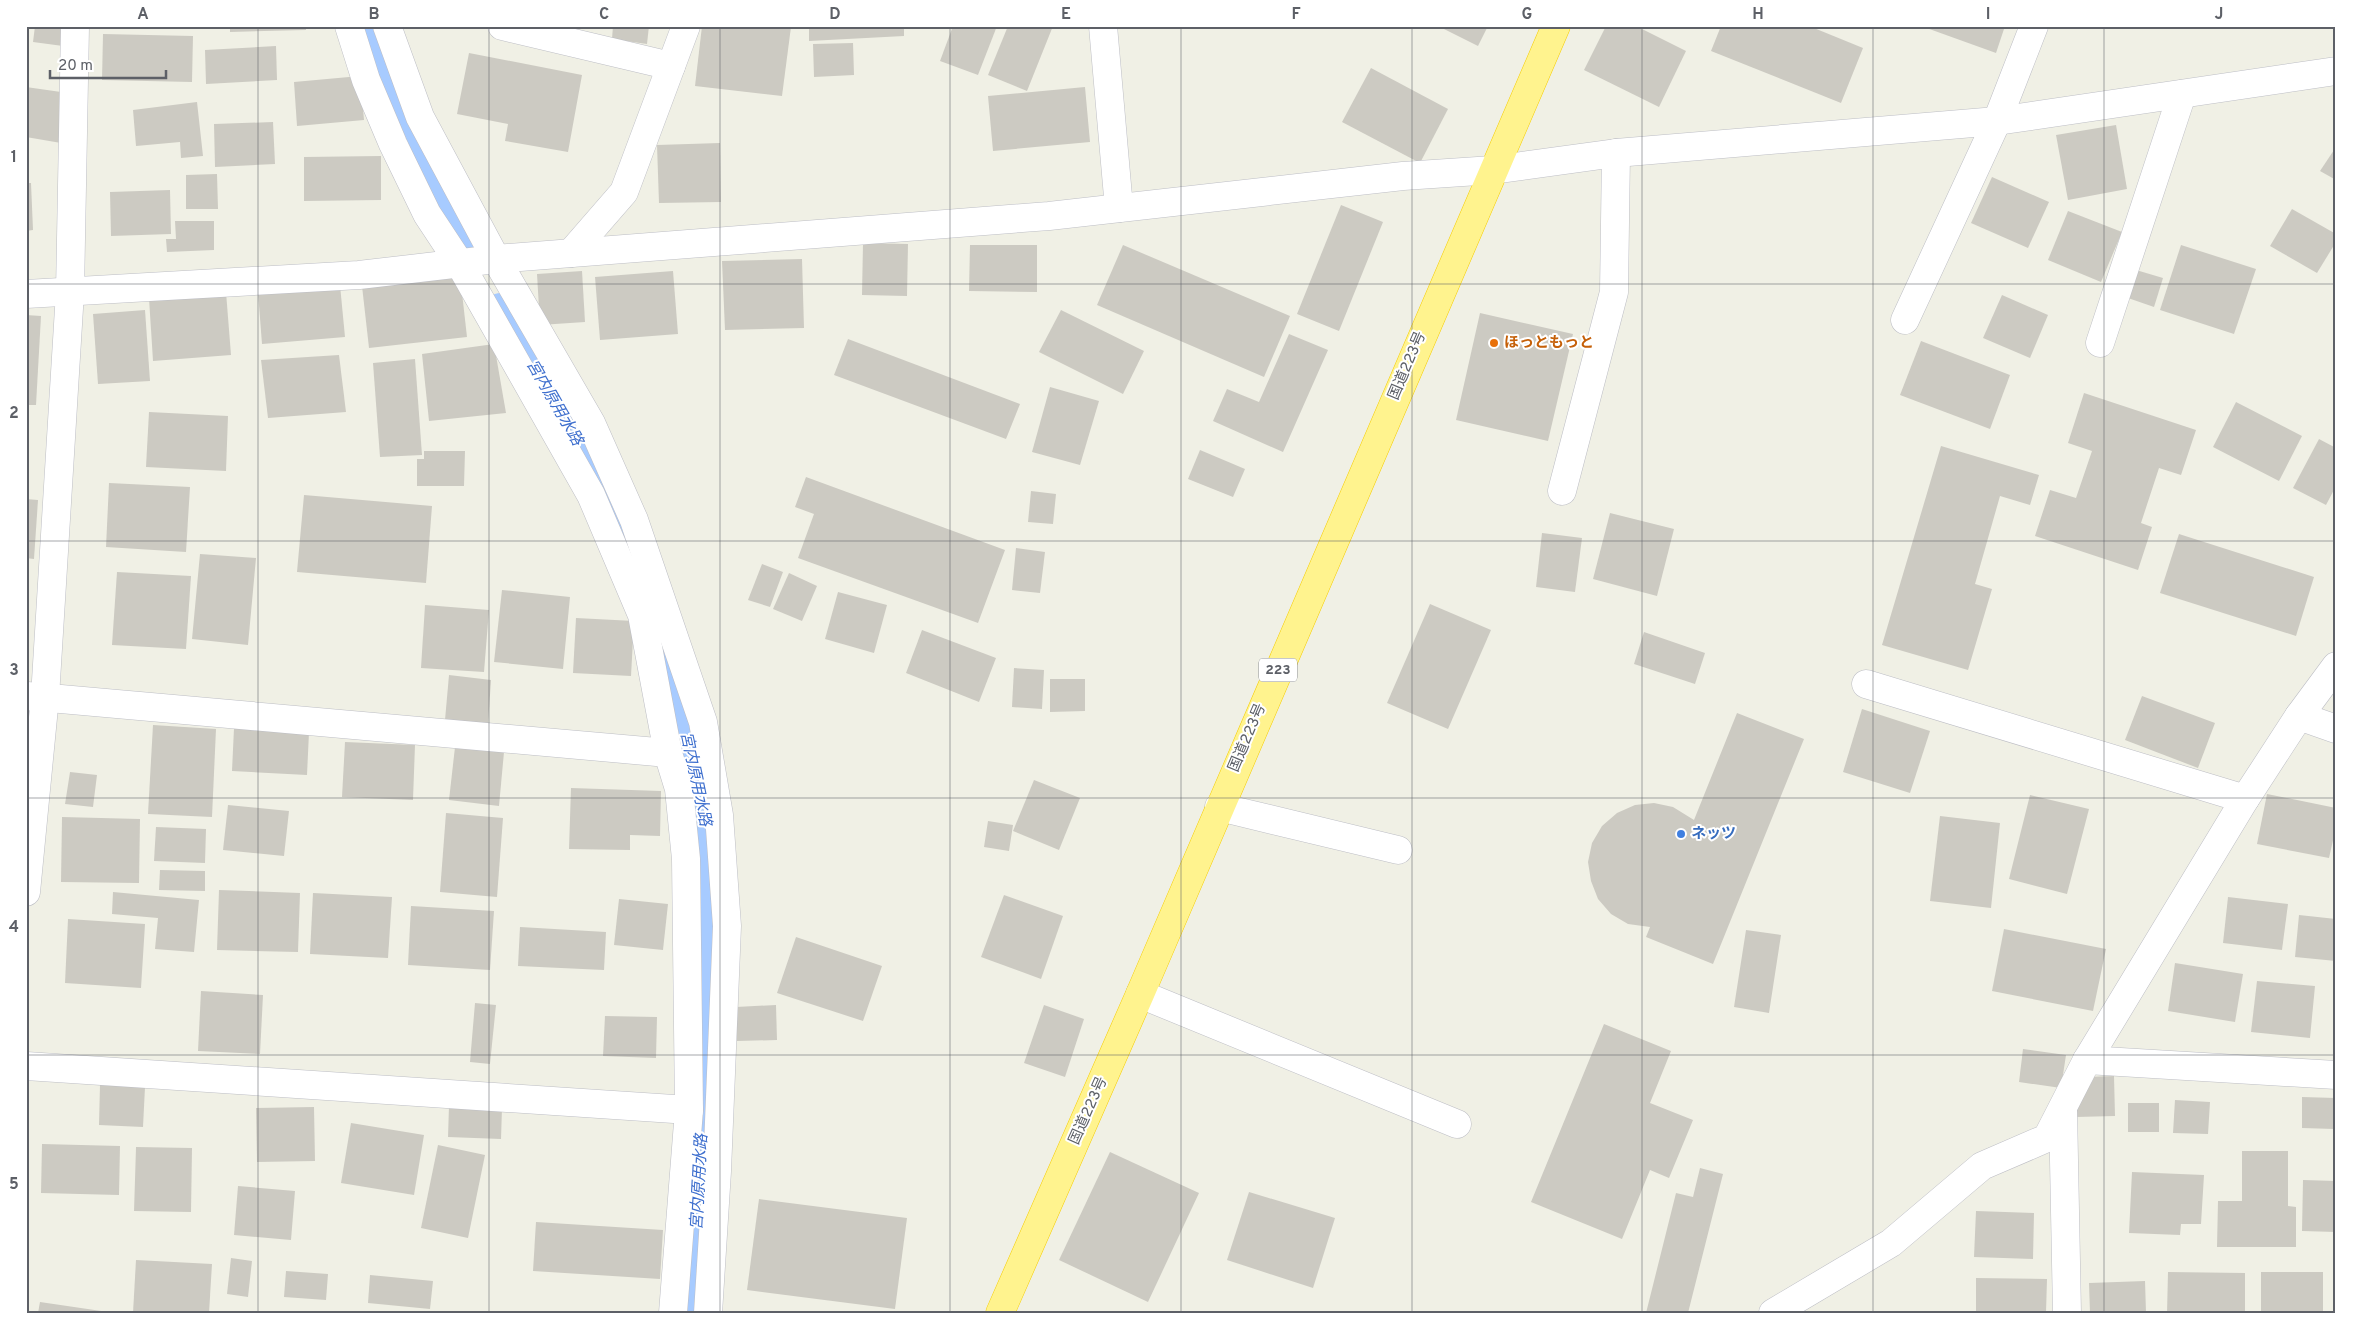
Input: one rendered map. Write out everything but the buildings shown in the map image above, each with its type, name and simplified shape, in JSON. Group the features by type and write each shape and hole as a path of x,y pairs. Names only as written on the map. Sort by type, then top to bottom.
{"highway":[{"name":"国道223号","path":"1000,1313 1140,994 1556,26"}],"street":[{"path":"26,892 36,697 70,292 75,26"},
{"path":"348,26 366,80 393,144 427,214 460,264 591,495 642,615 668,753 679,789 686,859 689,1110 673,1313"},
{"path":"387,26 420,117 496,259 591,423 630,511 704,722 719,815 727,926 717,1180 708,1313"},
{"path":"502,26 671,66"},
{"path":"571,253 624,192 686,26"},
{"path":"1103,26 1119,208"},
{"path":"1905,320 1997,121 2034,26"},
{"path":"26,294 359,275 496,259 1039,216 1403,176 1493,170 1616,154 1997,121 2336,71"},
{"path":"2100,343 2182,94"},
{"path":"1562,491 1614,292 1616,154"},
{"path":"1773,1313 1891,1243 1982,1166 2047,1138 2087,1060 2245,799 2299,716 2336,666"},
{"path":"1866,684 2245,799"},
{"path":"36,697 668,753"},
{"path":"2299,716 2336,729"},
{"path":"1219,807 1398,850"},
{"path":"1140,994 1457,1124"},
{"path":"2087,1060 2336,1075"},
{"path":"26,1066 689,1110"},
{"path":"2063,1106 2068,1313"}],"waterway":[{"name":"宮内原用水路","path":"366,26 457,236"},
{"name":"宮内原用水路","path":"501,313 556,402 619,513 627,539"},
{"name":"宮内原用水路","path":"647,601 672,682 698,782 711,860 701,1177 690,1313"}],"place":[{"name":"ほっともっと","path":"1494,343"},
{"name":"ネッツ","path":"1681,834"}]}
